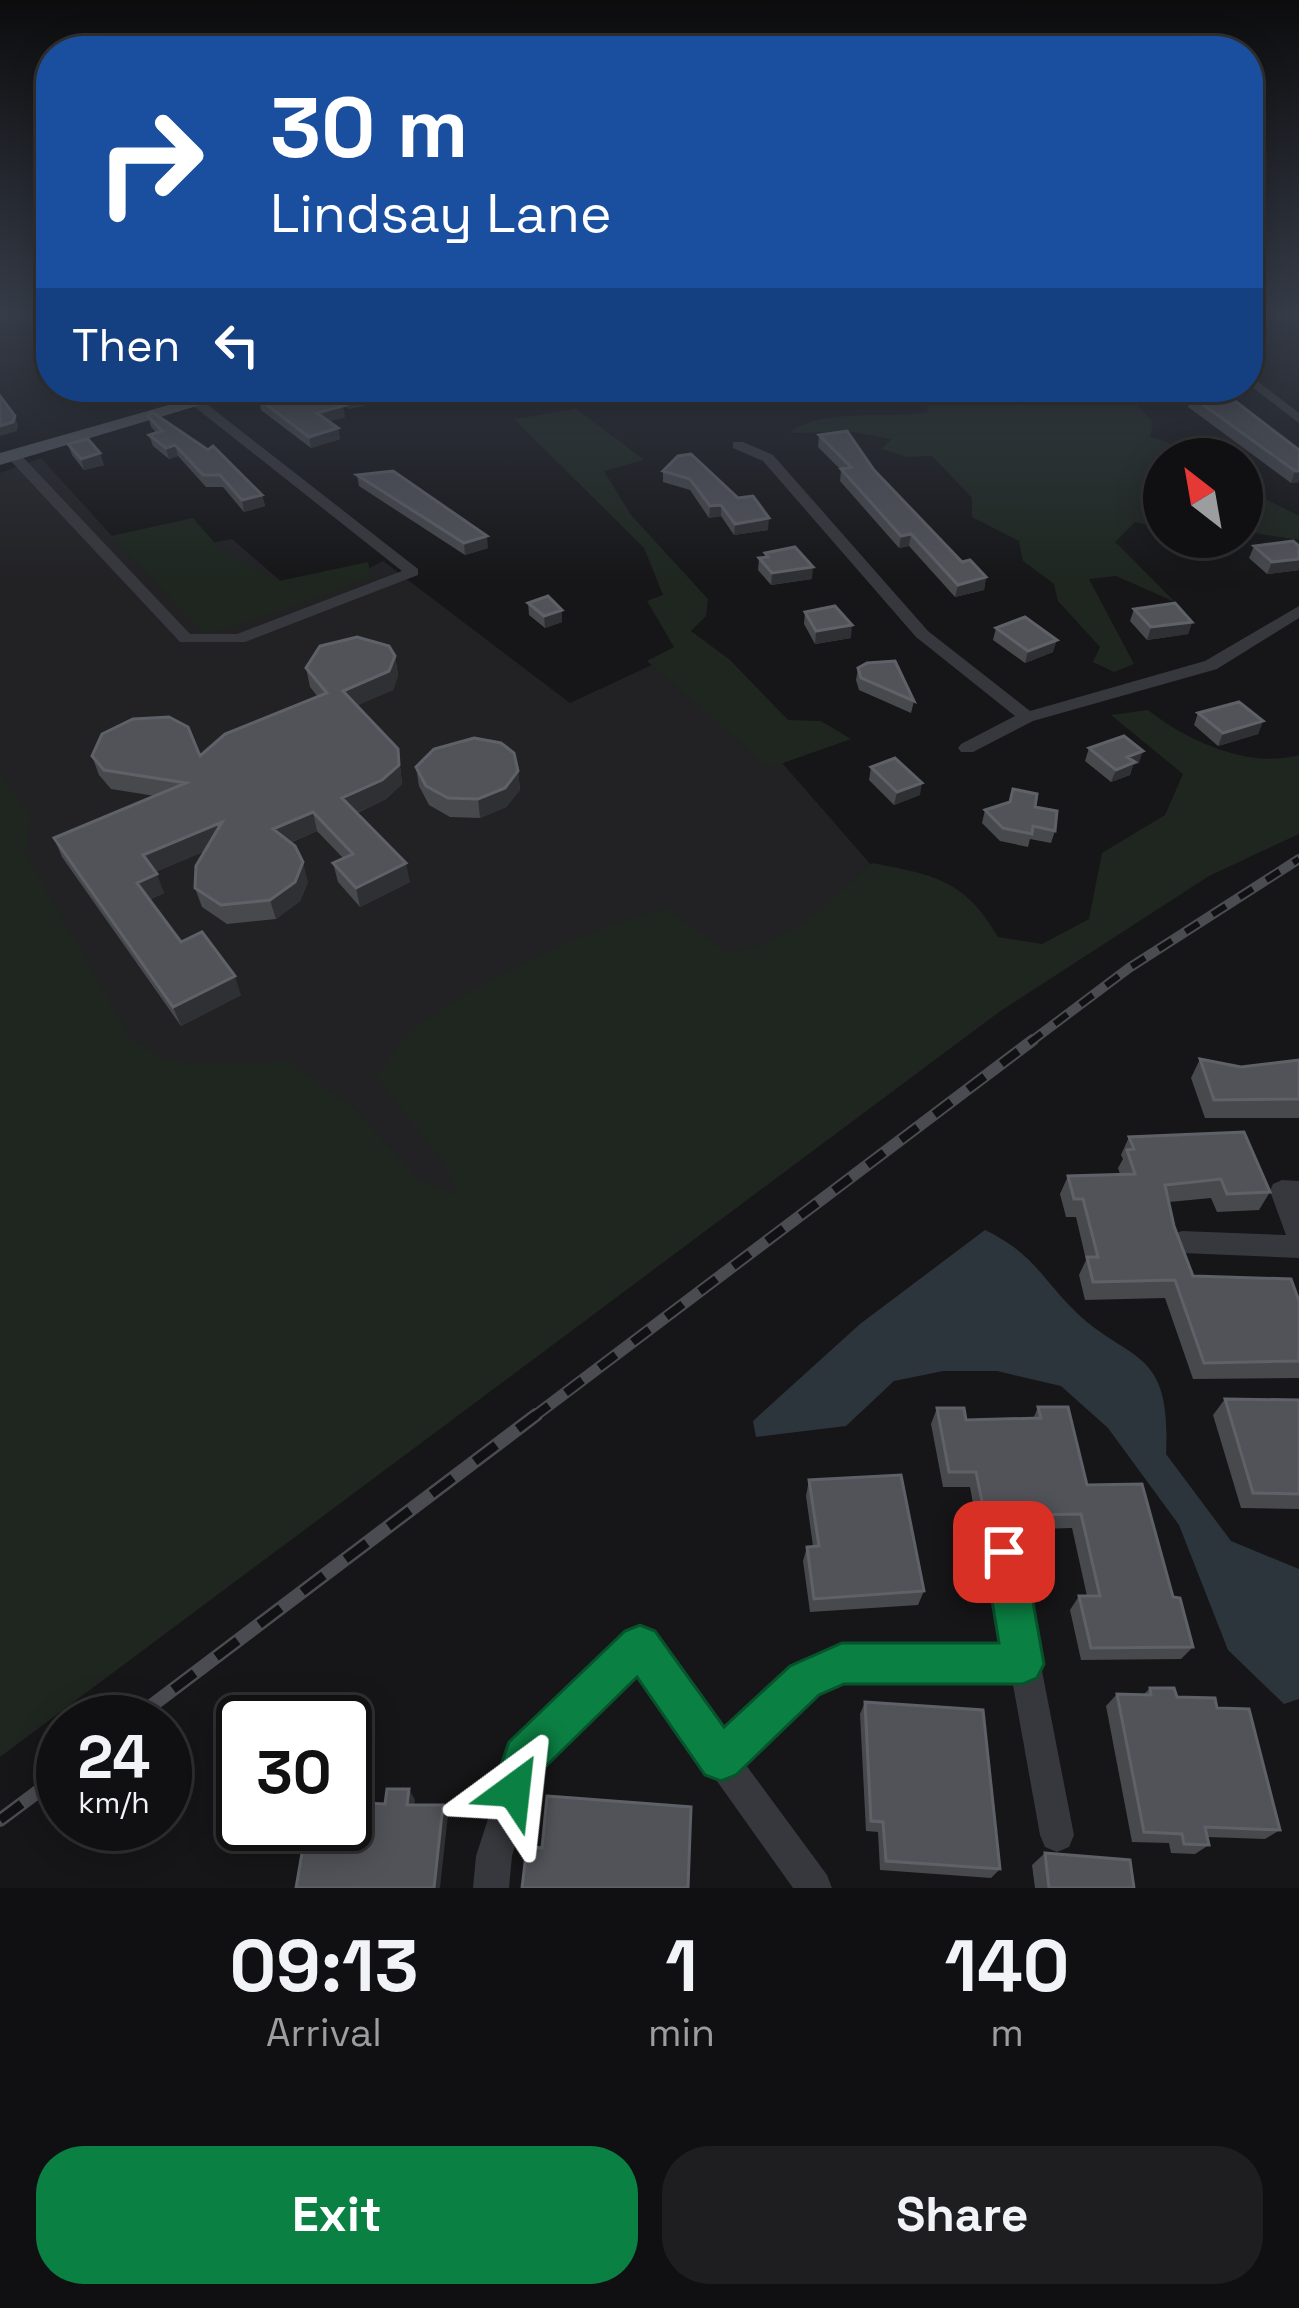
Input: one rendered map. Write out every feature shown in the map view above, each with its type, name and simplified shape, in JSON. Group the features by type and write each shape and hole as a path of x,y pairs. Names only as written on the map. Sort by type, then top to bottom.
{"main road":[{"path":"6,457 181,405"}],"street":[{"path":"6,457 186,638 218,643 239,639 412,572 200,405"},
{"path":"739,445 768,458 922,634 1027,717"},
{"path":"968,748 1027,717 1211,665 1299,611"},
{"path":"1299,1192 1282,1191 1299,1237"},
{"path":"1182,1242 1299,1247"},
{"path":"1004,1552 1057,1834"},
{"path":"491,1888 494,1856 524,1757 640,1646 814,1888"},
{"path":"721,1760 805,1681 842,1664 1023,1664"}],"shaded area":[{"path":"927,405 1137,405 1152,421 1154,438 1143,438 1143,524 1135,522 1115,542 1175,602 1116,576 1089,579 1134,664 1114,672 1093,662 1100,647 1058,601 1054,584 1023,561 1019,541 972,517 972,498 932,456 907,457 881,449 892,439 853,432 790,433 835,417 928,412"},
{"path":"577,409 644,460 604,471 631,515 708,599 706,616 691,631 730,660 788,720 821,721 851,739 769,768 647,661 674,647 647,601 663,595 644,548 514,419"},
{"path":"41,458 132,558 232,539 305,602 383,561 570,703 684,650 999,1012 384,1470 0,837 0,473"},
{"path":"1263,498 1299,516 1299,540 1263,534"},
{"path":"193,518 221,550 279,581 368,562 372,578 222,631 203,632 111,536"},
{"path":"1148,710 1219,749 1260,758 1299,755 1299,834 1209,876 999,1012 83,1695 36,1695 36,1730 0,1757 0,774 31,817 25,852 130,1037 165,1060 222,1065 288,1061 355,1108 415,1177 458,1195 445,1165 376,1076 418,1026 538,956 667,908 727,953 772,940 807,920 872,863 946,883 973,903 998,937 1042,944 1089,919 1102,853 1165,815 1183,774 1111,715"},
{"path":"985,1230 1022,1253 1088,1323 1153,1373 1166,1417 1166,1454 1231,1541 1299,1569 1299,1699 1284,1704 1228,1650 1179,1525 1108,1428 1061,1386 997,1371 943,1371 894,1381 846,1426 756,1437 753,1421 860,1324"}],"building":[{"path":"0,405 7,405 15,416 13,422 0,426"},
{"path":"267,405 343,406 317,413 338,428 309,437"},
{"path":"1204,405 1240,405 1299,450 1299,471 1263,448 1263,438 1249,438"},
{"path":"152,412 208,450 213,446 262,495 242,500 220,475 203,475 175,445 166,448 149,435 162,431 148,416"},
{"path":"847,431 874,470 962,562 970,560 986,577 958,585 911,534 901,536 841,469 851,467 819,435"},
{"path":"88,439 100,453 81,459 68,444"},
{"path":"691,454 738,498 753,496 769,518 735,524 721,505 710,506 690,479 663,471 678,456"},
{"path":"393,471 487,536 464,543 357,475"},
{"path":"1293,541 1299,546 1299,559 1272,562 1263,554 1263,545"},
{"path":"795,547 813,567 772,573 759,558 768,557 765,553"},
{"path":"548,596 562,610 544,616 528,603"},
{"path":"1175,603 1192,622 1151,627 1134,609"},
{"path":"835,606 852,625 816,631 805,612"},
{"path":"1025,617 1057,640 1028,651 996,628"},
{"path":"357,637 389,646 395,656 389,671 343,691 398,749 399,765 382,780 342,798 406,863 356,888 333,863 353,854 313,812 273,829 295,846 303,862 295,882 270,900 221,905 195,888 196,866 222,822 143,855 157,874 137,883 181,942 202,932 235,976 173,1007 54,838 186,783 104,770 92,756 102,734 133,719 169,717 188,727 200,756 225,734 327,693 306,668 320,646"},
{"path":"895,661 914,701 861,678 858,668 867,663"},
{"path":"1239,702 1263,721 1223,733 1198,713"},
{"path":"1124,736 1143,751 1127,757 1135,762 1116,770 1089,748"},
{"path":"474,738 501,743 514,753 518,771 505,788 478,799 448,798 426,786 416,767 434,749"},
{"path":"895,758 922,783 897,792 871,767"},
{"path":"1013,789 1037,794 1035,807 1057,811 1055,831 1033,826 1032,834 1003,828 985,810 1010,802"},
{"path":"1200,1059 1241,1067 1299,1060 1299,1099 1214,1100"},
{"path":"1244,1132 1270,1192 1227,1194 1221,1179 1165,1185 1174,1226 1193,1276 1291,1279 1299,1301 1299,1361 1204,1363 1175,1280 1093,1282 1087,1257 1098,1257 1083,1199 1074,1199 1068,1176 1135,1174 1127,1150 1134,1149 1129,1137"},
{"path":"1225,1399 1299,1400 1299,1494 1253,1493"},
{"path":"1038,1407 1068,1407 1087,1485 1142,1484 1173,1597 1180,1598 1193,1647 1091,1648 1079,1596 1100,1596 1081,1514 985,1516 976,1472 949,1472 937,1408 964,1408 966,1420 1041,1418"},
{"path":"901,1475 924,1591 814,1599 807,1547 819,1546 809,1480"},
{"path":"1150,1688 1174,1688 1177,1697 1215,1698 1217,1708 1249,1709 1280,1830 1205,1827 1209,1845 1184,1844 1182,1834 1144,1832 1117,1694 1151,1695"},
{"path":"865,1702 983,1710 1000,1869 886,1861 883,1822 871,1821"},
{"path":"387,1789 409,1789 407,1805 443,1805 434,1888 296,1888 302,1851 372,1851 372,1803 385,1804"},
{"path":"547,1796 691,1807 688,1888 522,1888 527,1846 542,1848"},
{"path":"1045,1853 1130,1860 1134,1888 1049,1888"}],"railway":[{"path":"1033,1040 1129,968 1299,859"},
{"path":"532,1418 1033,1040"},
{"path":"1029,1043 1033,1040"},
{"path":"166,1695 536,1415"},
{"path":"0,1820 36,1793"}],"route":[{"path":"514,1790 524,1757 640,1646 721,1760 805,1681 842,1664 1023,1664 1004,1552"}]}
